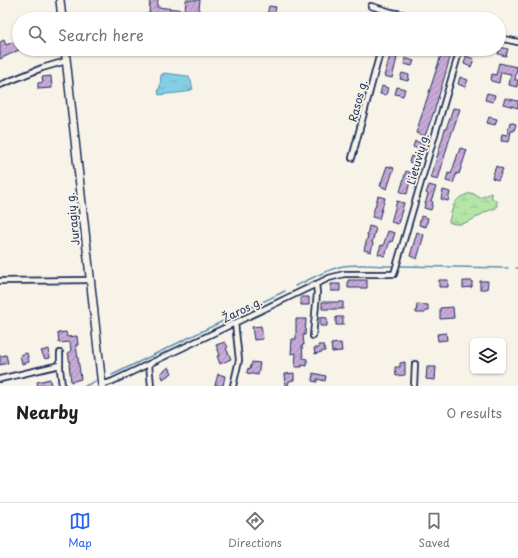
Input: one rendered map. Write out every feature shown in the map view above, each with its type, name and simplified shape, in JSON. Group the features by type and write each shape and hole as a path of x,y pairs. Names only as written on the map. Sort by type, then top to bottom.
{"main road":[{"path":"60,0 61,12"},
{"name":"Juragių g.","path":"66,56 102,385"}],"street":[{"path":"371,6 391,12"},
{"path":"506,39 518,42"},
{"name":"Rasos g.","path":"352,158 379,56"},
{"name":"Lietuvių g.","path":"394,274 458,56"},
{"path":"0,85 42,68 66,61"},
{"name":"Žaros g.","path":"102,385 329,278 344,274 394,274"},
{"path":"0,281 91,280"},
{"path":"313,336 317,293 316,284"},
{"path":"233,386 239,360 235,323"},
{"path":"60,353 62,386"},
{"path":"148,364 151,386"},
{"path":"414,386 415,364"},
{"path":"0,379 60,365"}],"green space":[{"path":"472,193 480,198 491,193 492,198 497,202 496,208 462,224 453,224 449,222 453,206 458,199"}],"water":[{"path":"164,73 188,76 193,89 186,92 159,95 158,90 160,87 161,75"}],"building":[{"path":"150,0 158,0 157,7 185,10 186,0 200,0 199,12 149,12"},
{"path":"269,6 276,7 275,12 268,12"},
{"path":"4,40 6,45 12,43 12,53 0,59 0,42"},
{"path":"390,56 397,58 392,78 384,76"},
{"path":"441,56 450,58 435,109 425,136 416,133"},
{"path":"466,56 474,59 471,67 464,64"},
{"path":"405,58 414,61 412,66 404,64"},
{"path":"499,63 517,67 515,80 518,80 517,87 509,85 511,74 501,72 499,83 491,81 492,74 496,75"},
{"path":"402,73 409,75 408,81 400,79"},
{"path":"51,76 52,88 38,89 38,83 43,82 42,77"},
{"path":"460,77 468,80 465,87 458,84"},
{"path":"382,86 388,88 386,95 380,94"},
{"path":"397,87 405,89 403,96 395,94"},
{"path":"487,93 495,95 493,102 485,100"},
{"path":"505,98 518,101 518,108 503,104"},
{"path":"453,108 460,109 438,180 431,178 445,129"},
{"path":"489,117 497,119 495,125 487,123"},
{"path":"510,122 516,124 514,131 511,131 509,142 501,141 502,134 507,135"},
{"path":"415,141 424,144 422,150 413,147"},
{"path":"460,148 467,150 459,174 457,173 453,183 446,181 448,173 451,174"},
{"path":"411,156 420,159 418,165 409,162"},
{"path":"387,166 394,168 387,189 380,186"},
{"path":"496,166 503,169 498,180 492,178"},
{"path":"406,171 412,173 407,194 400,192"},
{"path":"429,185 436,187 431,201 433,202 431,210 424,208 428,194 426,193"},
{"path":"443,190 450,192 448,201 441,199"},
{"path":"378,196 385,198 379,219 372,217"},
{"path":"397,201 404,203 398,224 391,222"},
{"path":"421,216 428,218 426,227 419,225"},
{"path":"369,226 376,228 371,252 364,250"},
{"path":"388,231 395,233 392,242 390,241 385,256 378,254 381,245 383,246"},
{"path":"417,232 424,235 417,259 410,256"},
{"path":"348,280 367,280 367,288 348,288"},
{"path":"439,280 448,280 448,287 439,287"},
{"path":"463,281 472,281 472,287 463,288"},
{"path":"480,281 488,281 487,289 480,289"},
{"path":"331,284 340,284 340,291 331,291"},
{"path":"301,297 309,297 309,305 301,305"},
{"path":"322,302 343,302 343,309 322,309"},
{"path":"417,304 428,305 428,311 425,311 425,313 416,313"},
{"path":"453,307 454,318 440,319 440,308"},
{"path":"320,317 327,318 327,326 320,326"},
{"path":"336,317 343,317 343,325 336,325"},
{"path":"296,319 306,319 305,335 303,335 304,345 302,345 303,358 307,359 307,366 302,365 302,367 295,367 296,353 291,354 292,339 296,339"},
{"path":"261,326 263,339 254,340 252,327"},
{"path":"66,332 67,337 77,336 78,345 76,345 81,379 71,382 68,352 71,352 70,342 59,343 58,333"},
{"path":"446,333 447,340 438,341 437,334"},
{"path":"225,342 231,359 220,364 217,356 220,355 216,345"},
{"path":"341,343 342,351 332,352 331,344"},
{"path":"318,345 324,345 325,351 315,354 314,348 319,348"},
{"path":"49,349 50,358 45,359 41,351"},
{"path":"27,353 29,362 22,364 20,355"},
{"path":"6,355 8,363 0,365 0,356"},
{"path":"252,362 260,363 258,375 247,373"},
{"path":"405,362 405,375 396,376 395,367 400,367 400,363"},
{"path":"169,367 172,373 163,379 161,373"},
{"path":"427,367 436,367 435,380 426,379"},
{"path":"294,373 294,380 289,381 288,386 286,386 285,374"},
{"path":"313,373 326,376 325,381 317,379 317,382 312,381"},
{"path":"218,374 225,376 223,386 215,385"},
{"path":"50,379 51,386 38,386 37,382"}],"waterway":[{"path":"295,286 322,273 339,267 358,265 392,266"},
{"path":"400,266 508,268"},
{"path":"112,375 285,291"},
{"path":"85,386 96,381"}]}
